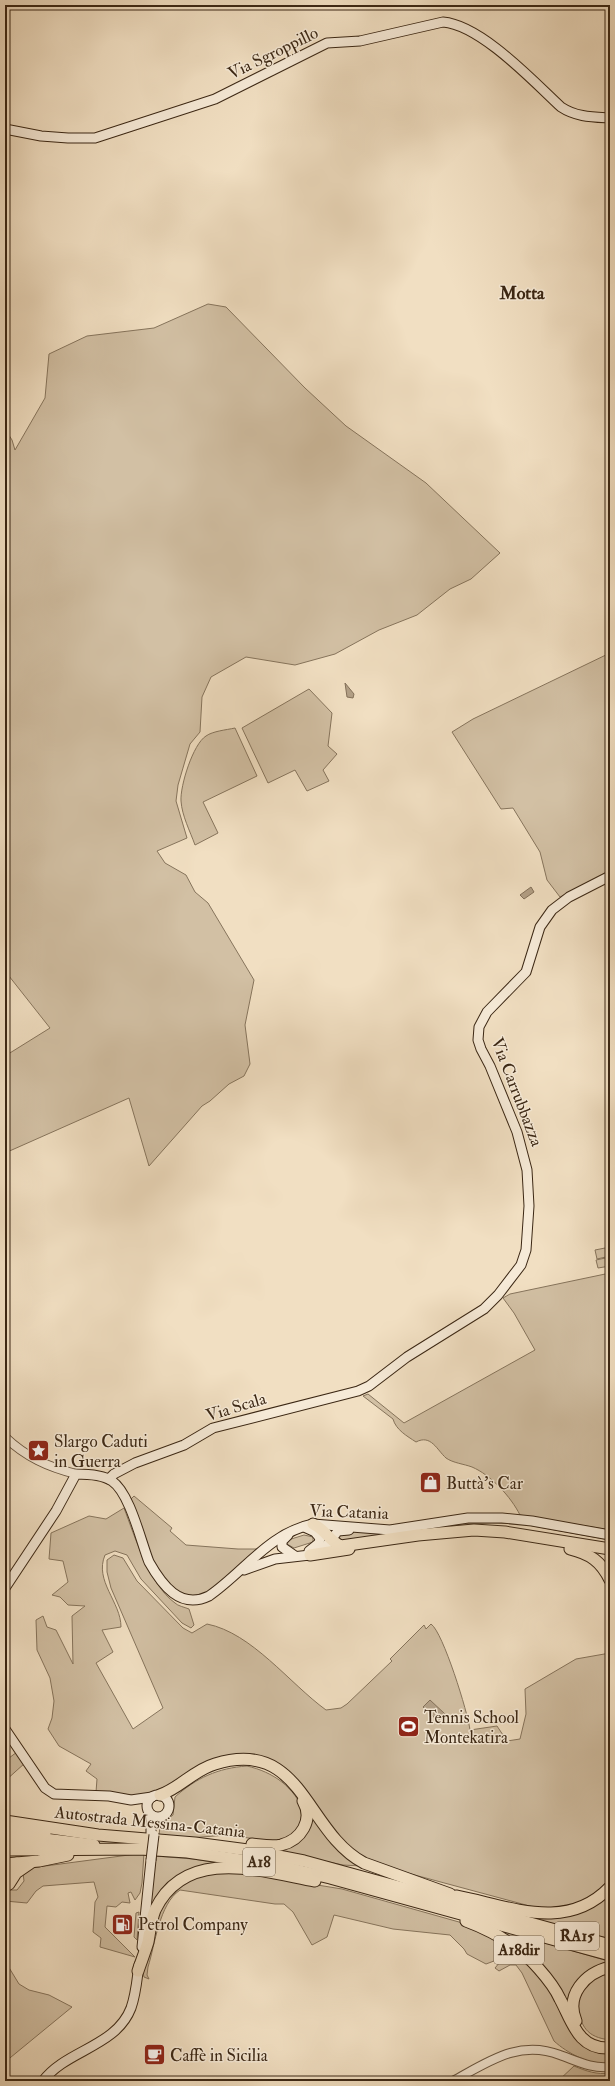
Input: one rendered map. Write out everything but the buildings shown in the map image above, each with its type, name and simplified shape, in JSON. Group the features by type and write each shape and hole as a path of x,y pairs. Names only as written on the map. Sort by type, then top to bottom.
{"highway":[{"path":"305,1526 321,1528 331,1540 341,1546 460,1530 496,1530 610,1549"},
{"path":"418,1535 448,1528 504,1526 526,1528 610,1543"},
{"path":"303,1556 461,1534 504,1535 541,1540 610,1553"},
{"path":"541,1540 589,1555 599,1562 610,1580"},
{"path":"156,1796 173,1789 192,1774 215,1764 239,1759 261,1762 281,1771 293,1781 332,1837 352,1856 364,1863 453,1903 548,1914 563,1913 577,1909 592,1901 610,1887"},
{"path":"169,1802 175,1791 200,1774 220,1766 246,1762 267,1768 285,1778 296,1789 307,1809 307,1820 304,1829 295,1838 282,1844 267,1846 227,1840 195,1843"},
{"path":"5,1813 57,1830"},
{"path":"5,1816 25,1820"},
{"name":"Autostrada Messina-Catania","path":"5,1821 57,1830 141,1840 195,1843 272,1854 365,1876 453,1903"},
{"path":"5,1826 57,1830"},
{"path":"5,1831 140,1842 169,1841"},
{"path":"5,1836 74,1841 94,1847"},
{"path":"5,1840 94,1847"},
{"path":"5,1845 66,1850"},
{"path":"5,1864 56,1858 94,1847"},
{"name":"Autostrada Messina-Catania","path":"5,1850 66,1850 94,1847 187,1852 276,1865 390,1894 453,1903"},
{"path":"5,1854 38,1854 66,1850"},
{"path":"5,1859 56,1858"},
{"path":"5,1886 10,1884 16,1873 35,1861"},
{"path":"5,1875 10,1868 20,1862"},
{"path":"5,1883 20,1862"},
{"path":"138,1971 157,1906 175,1884 197,1871 222,1867 375,1890"},
{"name":"A18dir","path":"390,1894 417,1906 469,1922 507,1942 531,1960 548,1979 560,1997 578,2035 591,2045 610,2048"},
{"name":"RA15","path":"453,1903 610,1945"},
{"name":"RA15","path":"453,1903 610,1955"},
{"path":"610,1967 596,1972 582,1983 574,1996 573,2008 575,2019 584,2033 599,2041 610,2042"}],"main road":[{"name":"Via Sgroppillo","path":"5,129 41,136 95,138 215,99 327,43 360,41 386,36 424,25 443,22 451,22 469,31 488,44 519,67 568,112 582,116 610,118"},
{"name":"Via Carrubbazza","path":"379,1380 407,1357 484,1309 498,1296 520,1265 526,1250 529,1206 529,1184 526,1161 503,1095 481,1049 478,1040 479,1027 487,1012 526,972 540,927 552,910 569,897 610,876"},
{"name":"Via Scala","path":"108,1479 134,1463 184,1445 213,1428 358,1391 379,1380"},
{"path":"5,1588 56,1511 76,1474 108,1479"},
{"name":"Via Catania","path":"108,1479 116,1484 125,1497 148,1562 160,1580 173,1594 188,1600 200,1600 209,1596 228,1582 271,1544 288,1532 305,1526 354,1526 374,1530 390,1530 484,1517 532,1521 610,1535"},
{"path":"305,1526 315,1532 320,1540 317,1546 303,1556 283,1549 281,1544 285,1536 305,1526"},
{"path":"228,1582 244,1571 262,1562 303,1556 325,1547 341,1530 374,1530"},
{"path":"5,1729 50,1792 54,1794 109,1796 131,1800 156,1796 165,1797 169,1802 168,1812 153,1814 131,1800"},
{"path":"43,2081 58,2065 97,2043 121,2024 131,2008 138,1971 152,1835 155,1827 153,1814 148,1802 156,1796"}],"street":[{"path":"5,1437 15,1447 36,1461 76,1474"},
{"path":"453,2081 503,2055 518,2050 543,2049 593,2067 610,2068"},
{"path":"461,2081 512,2055 524,2053 558,2054"}],"shaded area":[{"path":"208,304 226,307 305,388 346,426 426,483 500,553 471,579 450,589 417,615 379,630 335,654 295,665 246,657 211,677 202,697 200,732 190,744 178,785 176,801 187,838 157,851 165,863 186,875 195,892 208,903 254,980 245,1025 250,1064 244,1076 229,1084 202,1106 149,1166 129,1098 5,1153 5,1056 50,1028 5,971 5,429 12,440 15,450 45,398 49,354 87,336 154,328"},
{"path":"610,653 610,872 560,897 547,880 540,852 513,808 501,809 452,732 473,719"},
{"path":"345,683 354,694 353,698 347,697"},
{"path":"309,689 332,713 328,746 337,754 323,770 329,781 307,791 295,770 268,783 242,728"},
{"path":"235,728 257,776 203,802 218,833 195,845 185,818 181,801 181,794 188,766 196,747 201,740 209,734"},
{"path":"531,887 534,892 524,899 520,895"},
{"path":"610,1247 610,1256 597,1259 595,1250"},
{"path":"610,1257 610,1266 598,1268 596,1260"},
{"path":"610,1273 610,1530 520,1515 506,1494 486,1475 472,1467 449,1460 430,1441 421,1440 416,1442 399,1430 393,1419 363,1396 368,1394 404,1423 535,1350 514,1313 503,1298 510,1294"},
{"path":"134,1496 172,1528 170,1531 186,1545 238,1549 261,1549 215,1589 193,1596 178,1592 166,1581 147,1549 130,1500"},
{"path":"124,1508 138,1546 150,1572 166,1595 179,1606 189,1609 194,1625 191,1628 182,1623 141,1579 127,1555 115,1551 105,1555 103,1574 105,1583 117,1609 121,1627 102,1630 113,1652 96,1663 133,1729 163,1708 111,1588 107,1572 107,1560 114,1555 123,1558 137,1581 183,1628 192,1633 207,1624 224,1629 239,1637 270,1660 326,1710 341,1708 347,1704 392,1661 390,1659 424,1625 426,1629 431,1624 436,1630 448,1657 460,1691 470,1730 497,1726 507,1741 520,1739 526,1714 525,1689 576,1659 610,1653 610,1881 602,1889 585,1900 567,1906 537,1908 374,1864 345,1846 300,1784 244,1756 139,1797 96,1792 97,1779 86,1771 91,1764 59,1746 48,1729 52,1718 54,1701 50,1678 37,1650 36,1620 43,1616 47,1627 56,1630 73,1664 72,1616 85,1606 68,1605 60,1597 52,1595 68,1582 63,1561 49,1559 51,1533 89,1516 106,1519"},
{"path":"512,1521 610,1537 610,1540 522,1524 492,1523 463,1524 415,1533 344,1542 339,1538 339,1534 344,1531 391,1533 452,1523"},
{"path":"304,1535 313,1537 313,1542 294,1548 287,1544 288,1540"},
{"path":"430,1700 445,1714 438,1721 423,1707"},
{"path":"17,1752 25,1763 5,1781 5,1761"},
{"path":"247,1766 266,1772 282,1782 295,1796 304,1813 296,1833 283,1840 270,1841 227,1835 189,1838 159,1836 160,1825 173,1815 175,1797 183,1790 199,1779 208,1775 226,1769"},
{"path":"310,1816 361,1866 343,1865 272,1850 283,1847"},
{"path":"144,1853 140,1893 135,1900 131,1892 128,1893 130,1903 122,1902 116,1907 107,1906 105,1927 135,1957 100,1947 101,1938 93,1932 95,1902 98,1897 94,1882 43,1886 36,1891 27,1903 5,1901 5,1890 17,1890 24,1881 23,1873 30,1868"},
{"path":"155,1856 193,1859 245,1867 214,1864 191,1870 148,1923"},
{"path":"225,1870 342,1889 459,1922 483,1931 519,1954 544,1980 571,2031 610,2051 610,2063 595,2063 587,2061 572,2054 554,2041 522,1973 516,1965 510,1965 499,1971 495,1968 500,1962 494,1961 486,1964 467,1954 450,1935 393,1929 334,1915 327,1937 312,1945 293,1912 284,1904 275,1904 180,1890 173,1896 162,1915 148,1967 147,1975 149,1979 144,1977 143,1973 160,1906 184,1881"},
{"path":"610,1894 610,1939 535,1919 556,1918 585,1911 602,1901"},
{"path":"139,1912 137,1940 134,1937 136,1913"},
{"path":"490,1927 608,1961 608,1964 598,1967 570,2012 562,1993"},
{"path":"5,1961 19,1984 29,1990 49,1995 72,2007 5,2062"},
{"path":"610,1971 610,2040 602,2039 586,2030 580,2019 576,2005 589,1980"},
{"path":"574,2066 592,2072 610,2073 610,2081 558,2081"}],"place":[{"name":"Slargo Caduti in Guerra","path":"39,1451"},
{"name":"Buttà's Car","path":"431,1483"},
{"name":"Tennis School Montekatira","path":"409,1727"},
{"name":"Petrol Company","path":"123,1924"},
{"name":"Caffè in Sicilia","path":"154,2055"}],"district":[{"name":"Motta","path":"522,293"}]}
